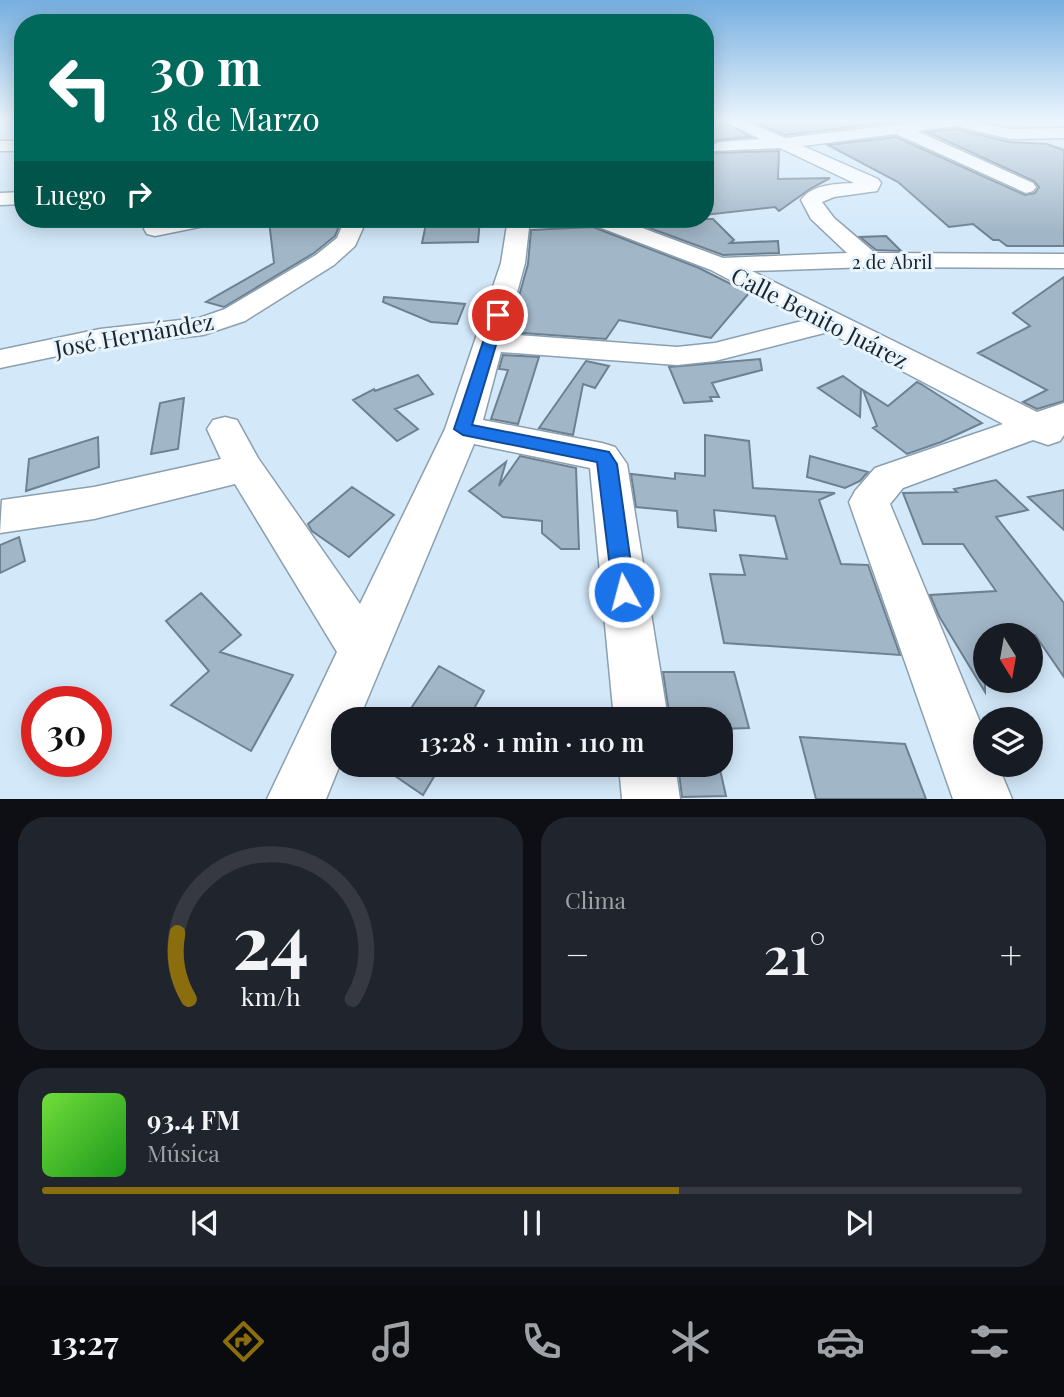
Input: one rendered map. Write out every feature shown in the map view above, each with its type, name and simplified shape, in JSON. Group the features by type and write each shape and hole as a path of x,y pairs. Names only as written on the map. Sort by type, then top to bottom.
{"street":[{"path":"815,157 871,183 870,187 829,191 811,200 812,208 820,217 869,260"},
{"path":"960,157 1026,187"},
{"path":"155,229 160,228"},
{"name":"José Hernández","path":"0,359 100,338 203,326 235,315 325,260 347,241 352,228"},
{"path":"296,799 463,429 513,263 518,228"},
{"name":"Calle Benito Juárez","path":"623,228 720,265 829,323 1055,427"},
{"name":"2 de Abril","path":"720,265 869,260 1064,261"},
{"path":"491,342 677,356 715,352 829,323"},
{"name":"Calle Benito Juárez","path":"983,799 869,502 889,478 1055,427"},
{"path":"225,429 244,467 363,651"},
{"path":"463,429 603,457 608,464 639,707"},
{"path":"2,517 89,506 244,467"},
{"path":"648,777 651,799"}],"building":[{"path":"714,157 779,157 778,179 830,178 779,211 775,207 714,214"},
{"path":"851,157 941,157 1025,195 1035,193 1039,187 1034,181 982,157 1064,157 1064,246 1007,246 999,240 993,240 973,224 949,227 898,182"},
{"path":"714,220 734,240 730,243 778,241 779,253 723,255 650,228 714,228"},
{"path":"270,228 338,228 335,236 314,253 224,307 206,302 274,263"},
{"path":"425,228 479,228 478,242 422,243"},
{"path":"596,228 699,268 749,293 711,338 619,320 606,339 509,332 528,264 531,230"},
{"path":"886,236 901,251 876,250 860,237"},
{"path":"1064,277 1064,401 1037,409 1023,402 1047,390 978,353 1030,326 1013,313"},
{"path":"384,297 465,304 457,324 431,322 383,302"},
{"path":"503,355 539,357 518,424 491,419 508,370 499,369"},
{"path":"760,359 762,370 712,383 719,397 710,397 712,401 684,403 669,367"},
{"path":"586,361 609,366 595,388 583,384 573,435 539,428"},
{"path":"418,375 433,394 395,409 418,429 397,441 353,400 374,389 375,391"},
{"path":"843,376 861,389 860,417 818,388"},
{"path":"917,382 982,423 907,454 873,428 877,426 863,390 888,406"},
{"path":"184,398 178,449 151,454 160,403"},
{"path":"705,435 749,441 753,488 835,493 819,500 841,564 868,565 900,655 724,643 710,574 745,575 740,555 787,559 775,516 714,510 716,531 678,527 677,511 636,507 631,474 675,479 675,473 705,476"},
{"path":"98,437 99,467 26,491 29,459"},
{"path":"520,456 576,468 579,549 561,549 542,533 542,521 503,517 469,491 506,462 499,486"},
{"path":"810,456 868,472 860,481 845,488 807,477"},
{"path":"996,480 1028,510 996,517 1064,603 1064,677 1043,647 1043,623 973,623 973,672 939,616 930,595 996,591 963,544 923,544 903,493 957,492 954,489"},
{"path":"352,487 394,515 349,557 312,531 308,524"},
{"path":"1064,490 1064,530 1028,497"},
{"path":"19,537 25,561 0,573 0,545"},
{"path":"201,593 241,635 220,652 293,675 251,751 171,705 209,671 166,621"},
{"path":"439,666 484,691 475,707 412,707"},
{"path":"663,672 734,672 749,728 733,729 733,707 668,707"},
{"path":"800,737 905,744 926,799 816,799"},
{"path":"397,777 434,777 423,795"},
{"path":"680,777 722,777 726,796 682,797"}],"route":[{"path":"498,315 463,429 603,457 608,464 624,592"}]}
